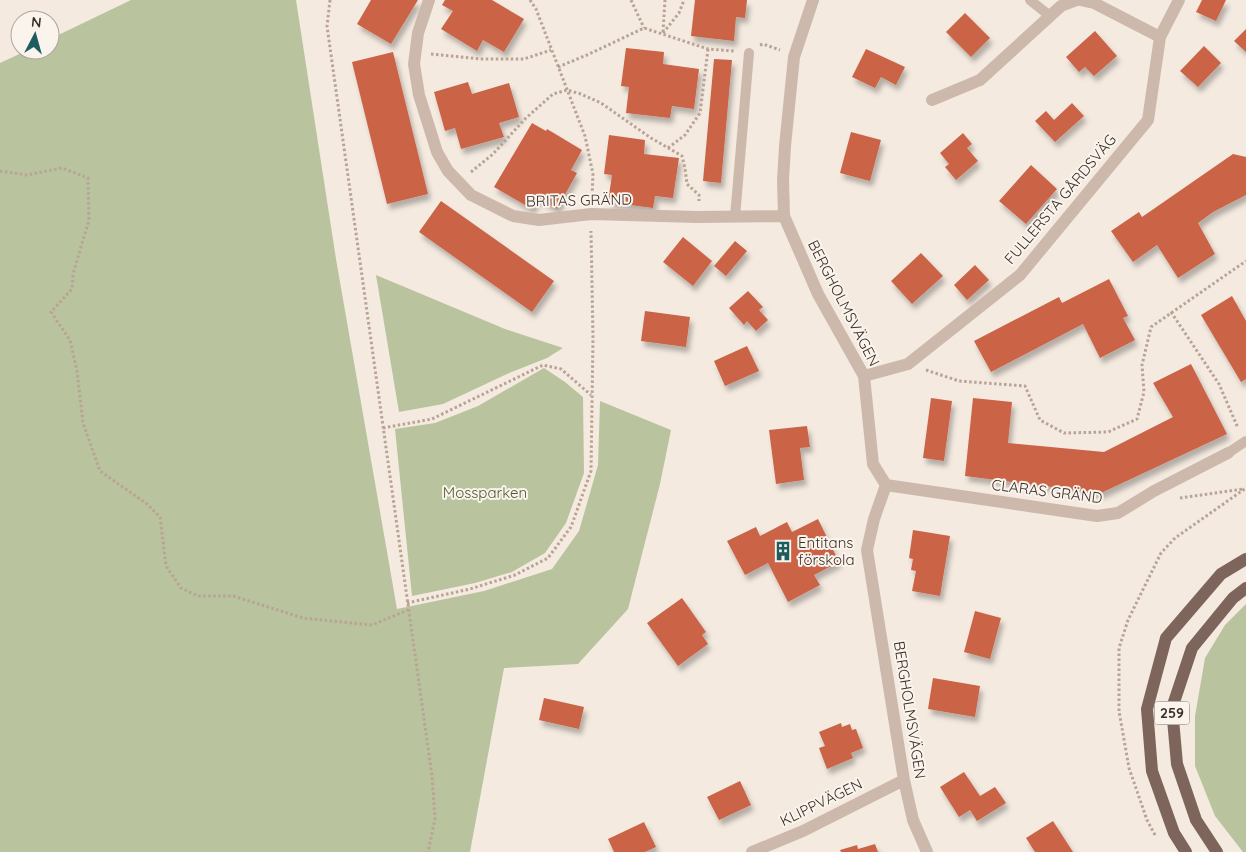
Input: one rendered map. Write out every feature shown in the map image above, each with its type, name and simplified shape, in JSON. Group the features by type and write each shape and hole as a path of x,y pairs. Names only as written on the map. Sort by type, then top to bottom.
{"main road":[{"path":"1186,852 1174,833 1152,772 1147,709 1166,638 1221,574 1246,559"},
{"name":"259","path":"1217,852 1196,820 1177,764 1172,708 1192,648 1233,598 1246,588"}],"street":[{"name":"BRITAS GRÄND","path":"429,0 418,33 415,52 414,64 420,95 437,152 448,171 471,195 513,216 539,220 591,214 697,217 784,216"},
{"name":"BERGHOLMSVÄGEN","path":"813,0 794,57 784,154 784,216 818,294 864,376 873,464 886,485 874,519 867,550 904,780 913,820 927,852"},
{"path":"932,100 980,80 1061,6 1079,0 1094,3 1160,37"},
{"name":"FULLERSTA GÅRDSVÄG","path":"864,376 908,364 1020,275 1148,120 1160,37 1180,0"},
{"name":"CLARAS GRÄND","path":"886,485 1097,516 1118,513 1154,491 1228,453"},
{"name":"KLIPPVÄGEN","path":"752,852 803,831 904,780"}],"lane":[{"path":"1030,0 1050,16"},
{"path":"735,217 749,53"},
{"name":"CLARAS GRÄND","path":"1228,453 1245,442"}],"path":[{"path":"330,0 327,26 432,776 435,818 428,852"},
{"path":"407,603 470,589 515,576 548,558 570,527 591,471 593,338 591,214 593,174 585,136 536,9 530,0"},
{"path":"631,0 644,28"},
{"path":"663,34 665,0"},
{"path":"663,34 679,13 684,0"},
{"path":"558,67 644,28 708,50 749,53 762,44 794,57"},
{"path":"415,52 480,59 524,59 552,50"},
{"path":"667,148 685,135 700,112 708,50"},
{"path":"459,182 493,154 525,119 553,94 567,90 601,103 651,138 682,156 687,184 699,195 697,217"},
{"path":"0,171 27,175 62,168 88,178 89,220 74,274 72,289 51,312 70,340 77,371 83,423 100,471 148,504 160,517 166,566 181,588 198,596 232,596 303,618 372,625 408,610"},
{"path":"908,364 959,381 1025,386 1040,420 1064,433 1108,432 1137,419 1144,392 1142,365 1150,327 1246,261"},
{"path":"1171,312 1219,384 1245,442"},
{"path":"383,428 432,419 542,365 561,369 591,395"},
{"path":"1154,491 1162,497 1176,498 1245,489"}],"green space":[{"path":"131,0 296,0 336,259 397,609 484,591 552,569 579,531 598,465 600,401 671,430 660,484 628,609 578,664 504,668 470,852 0,852 0,63 10,58 10,60 60,60 60,34"},
{"path":"376,275 505,329 563,348 547,358 507,374 443,404 399,412"},
{"name":"Mossparken","path":"544,368 583,397 584,473 566,523 545,553 512,572 475,583 412,596 395,429 435,423 478,406"},
{"path":"1246,604 1246,852 1243,852 1215,816 1195,766 1195,716 1205,658 1225,625"}],"building":[{"path":"371,0 418,0 391,44 357,24"},
{"path":"445,0 492,0 524,19 504,52 483,40 477,51 441,29 453,11 442,5"},
{"path":"695,0 747,0 745,18 736,17 734,41 691,36"},
{"path":"1202,0 1226,0 1216,21 1196,12"},
{"path":"965,13 990,38 971,57 946,32"},
{"path":"1246,29 1246,52 1234,41"},
{"path":"1095,31 1117,56 1094,76 1085,67 1079,72 1066,57"},
{"path":"1204,46 1221,63 1198,87 1180,71"},
{"path":"626,48 664,52 663,64 699,69 694,109 672,106 670,118 626,113 629,87 621,86"},
{"path":"866,49 905,67 896,85 881,77 875,88 852,77"},
{"path":"393,52 428,194 387,204 352,62"},
{"path":"714,59 732,60 721,183 703,181"},
{"path":"468,82 472,94 509,83 519,117 499,123 504,137 461,149 455,128 445,131 434,92"},
{"path":"1072,103 1084,116 1055,142 1035,121 1046,111 1054,120"},
{"path":"532,123 546,131 547,129 582,150 571,170 577,173 557,209 538,198 532,209 494,187"},
{"path":"851,132 881,140 870,181 840,173"},
{"path":"963,133 972,144 967,148 978,161 956,180 945,167 949,164 940,153"},
{"path":"609,135 645,140 644,154 679,158 673,198 655,196 653,208 608,202 612,175 604,174"},
{"path":"1233,154 1246,157 1246,195 1213,212 1198,223 1215,254 1178,278 1157,245 1133,262 1111,231 1139,212 1142,217"},
{"path":"1031,165 1057,189 1026,224 999,201"},
{"path":"441,201 554,281 532,312 419,232"},
{"path":"683,237 712,261 693,286 663,262"},
{"path":"735,241 747,251 726,276 714,266"},
{"path":"921,253 943,276 912,304 891,281"},
{"path":"975,265 989,280 967,300 954,285"},
{"path":"1109,279 1128,316 1123,318 1135,340 1100,358 1083,324 991,372 974,341 1059,297 1062,303"},
{"path":"748,291 763,307 759,310 768,320 756,331 747,321 744,325 729,308"},
{"path":"1232,296 1246,321 1246,379 1241,382 1201,315"},
{"path":"645,311 690,317 686,347 641,341"},
{"path":"747,346 759,371 725,386 714,361"},
{"path":"1191,364 1227,434 1101,493 965,476 973,398 1012,402 1008,443 1104,452 1173,417 1153,383"},
{"path":"931,398 952,401 944,461 923,458"},
{"path":"807,426 810,447 800,448 804,480 776,484 769,430"},
{"name":"Entitans förskola","path":"818,519 839,562 814,575 820,585 788,602 768,563 745,575 727,541 756,527 760,536 787,522 792,532"},
{"path":"913,530 950,536 940,596 912,591 916,571 911,570 913,559 909,558"},
{"path":"682,598 706,632 702,635 708,644 678,666 647,623"},
{"path":"975,611 1001,618 990,659 964,652"},
{"path":"933,678 980,686 975,717 928,709"},
{"path":"544,698 584,707 579,729 539,720"},
{"path":"841,723 842,727 850,724 852,730 856,729 863,748 851,753 853,758 827,769 819,748 825,746 819,732"},
{"path":"964,772 980,796 995,787 1006,803 977,821 970,810 959,817 940,787"},
{"path":"740,781 751,805 719,820 707,797"},
{"path":"1053,821 1073,852 1035,852 1026,838"},
{"path":"644,822 656,847 645,852 614,852 608,839"},
{"path":"875,844 878,852 841,852 840,850 857,845 858,849"}],"place":[{"name":"Entitans förskola","path":"783,551"}]}
